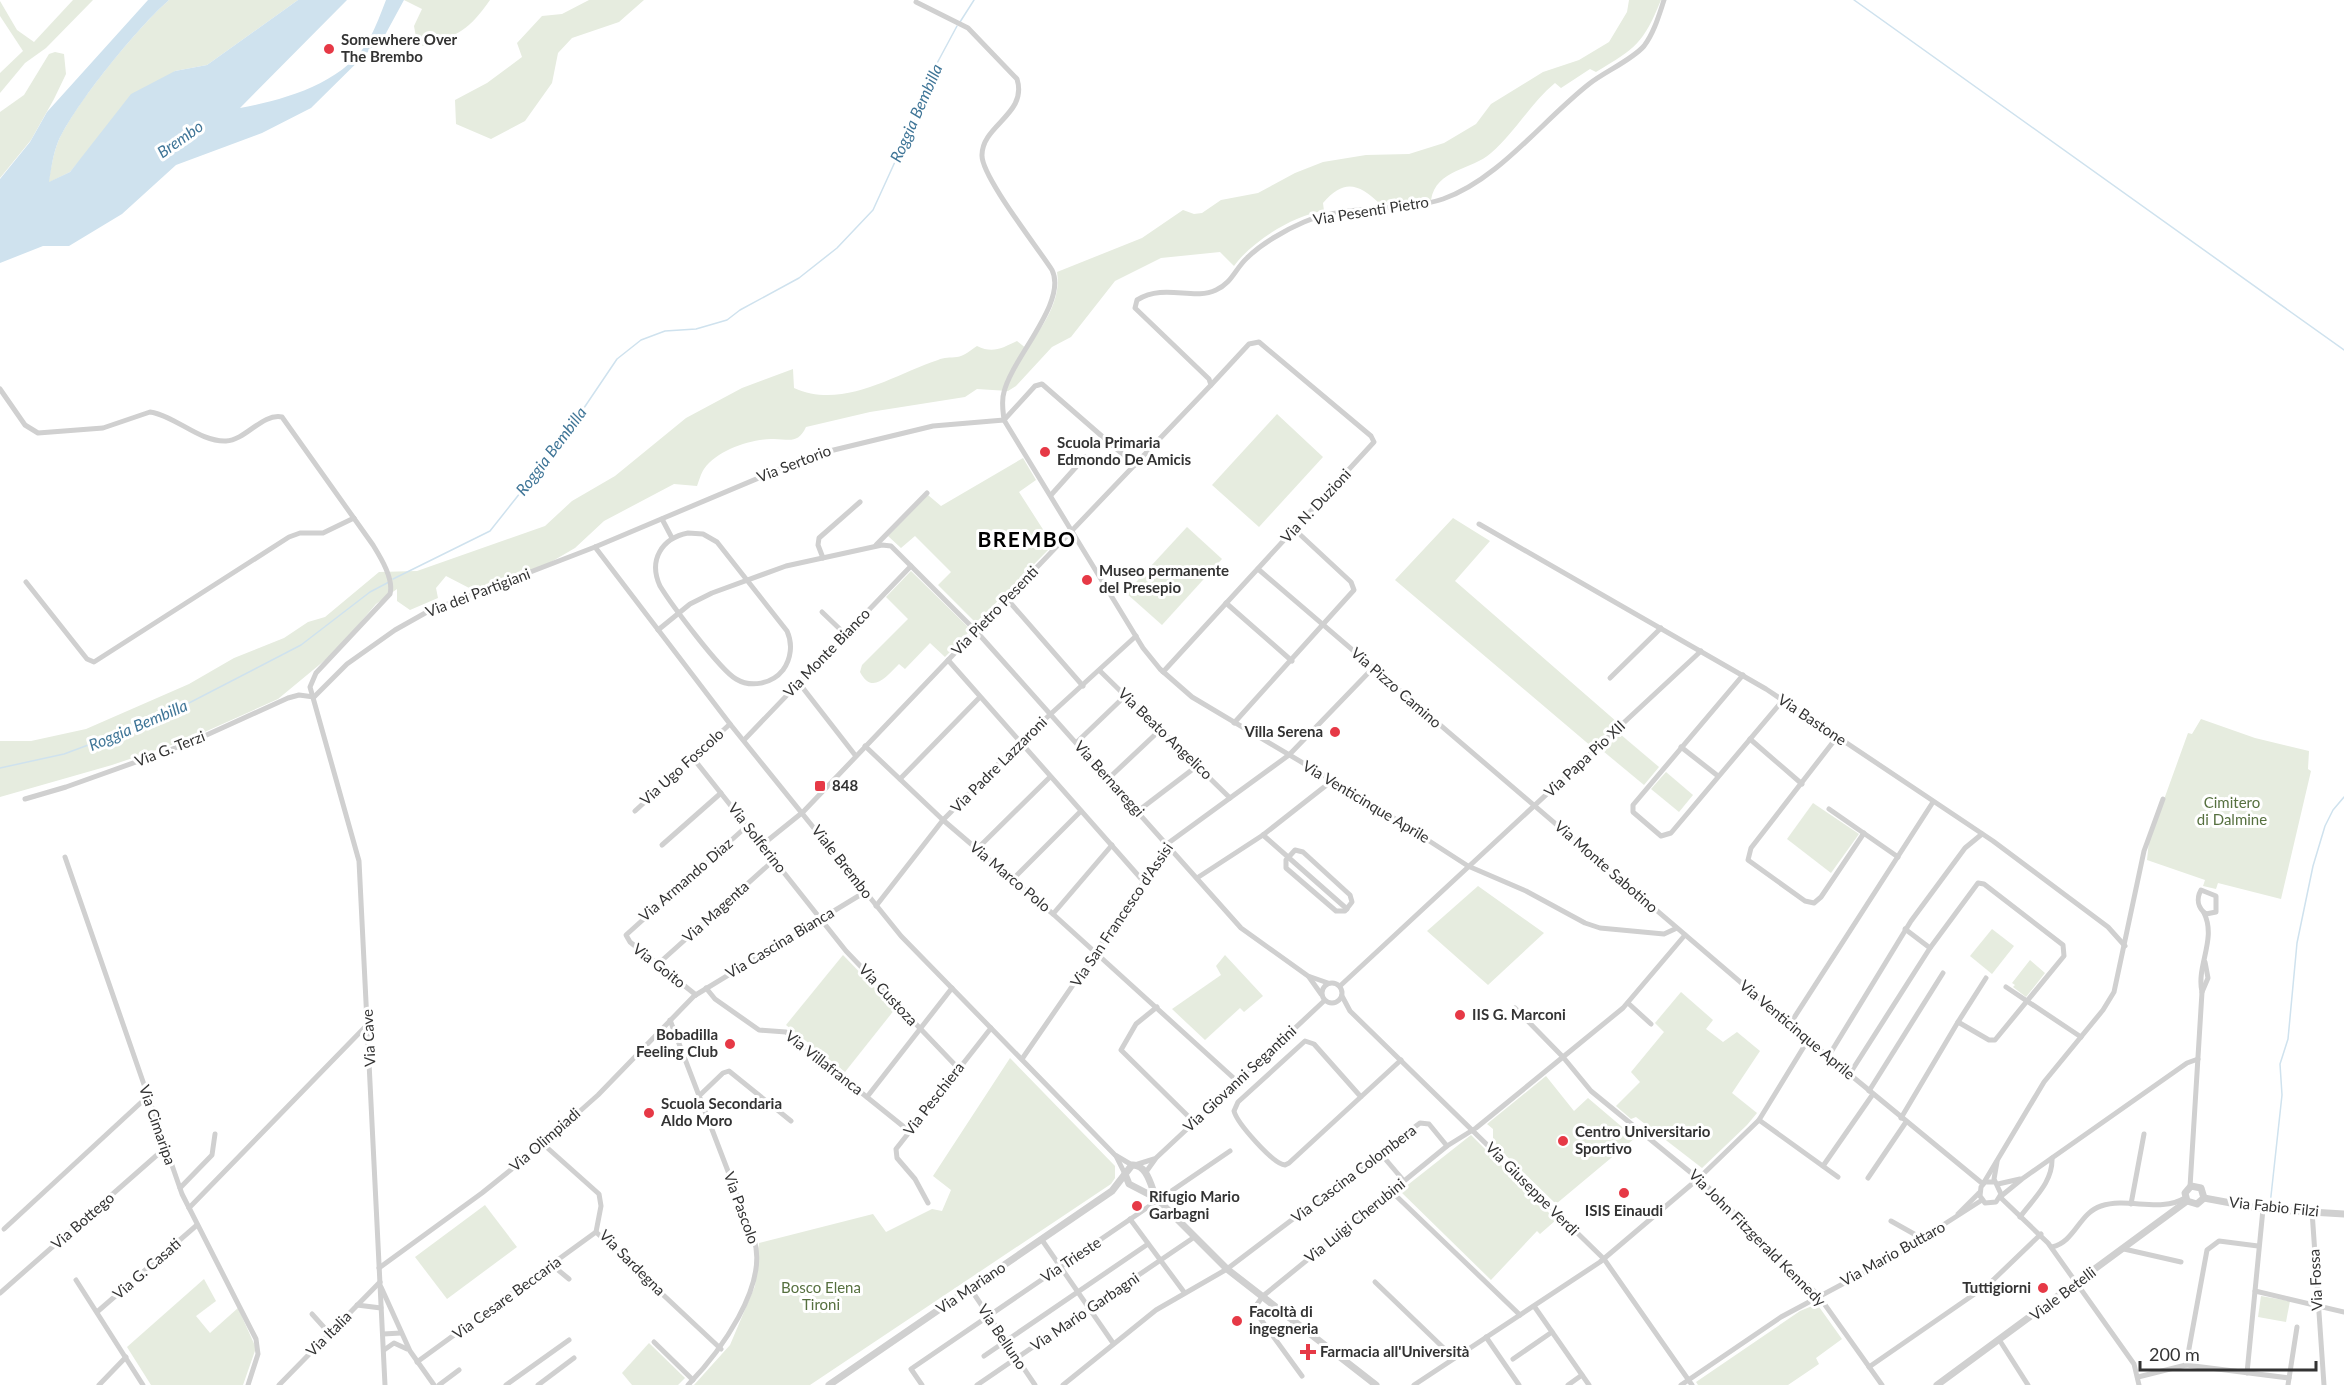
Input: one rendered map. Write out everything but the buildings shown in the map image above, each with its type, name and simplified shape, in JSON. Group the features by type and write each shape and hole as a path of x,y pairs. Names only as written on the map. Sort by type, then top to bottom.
{"street":[{"name":"Via Pesenti Pietro","path":"1211,384 1135,308 1137,300 1165,291 1207,293 1217,290 1230,282 1251,255 1306,221 1333,214 1433,202 1468,187 1501,162 1586,87 1642,48 1665,0"},
{"path":"916,2 967,27 1011,70 1018,82 1017,100 987,139 982,158 991,178 1052,270 1056,286 1048,308 1007,382 1002,401 1004,420"},
{"name":"Via Pietro Pesenti","path":"762,844 802,812 1249,344 1259,342 1371,436 1374,442"},
{"path":"1004,420 1035,386 1042,384 1135,465"},
{"path":"0,389 25,425 40,434 97,429 150,412 212,438 228,441 270,418 280,417 287,422 375,548 389,581 389,595 313,677 310,687 314,697"},
{"name":"Via Venticinque Aprile","path":"1004,420 1136,636 1163,672 1192,697 1333,780 1468,866 1526,891 1593,927 1664,934 1677,928 1903,1120 1983,1184"},
{"name":"Via Sertorio","path":"595,548 823,451 933,426 1004,420"},
{"name":"Via N. Duzioni","path":"1163,672 1374,442"},
{"path":"1051,495 1085,457"},
{"path":"658,630 702,597 786,566 875,546 927,493"},
{"path":"823,558 818,545 819,538 860,502"},
{"path":"26,582 87,658 94,662 289,537 323,533 354,518"},
{"path":"662,519 672,538"},
{"name":"Via Bastone","path":"1479,524 1783,700 1982,834 2108,927 2125,946"},
{"path":"1234,723 1352,593 1354,586 1294,529"},
{"path":"694,532 709,536 721,545 785,627 790,639 787,663 772,680 753,684 735,678 661,588 656,574 659,550 672,538 694,532"},
{"name":"Via Bernareggi","path":"875,546 891,546 976,631 1167,844"},
{"name":"Viale Brembo","path":"595,548 730,724 906,942 1115,1155 1125,1174"},
{"name":"Via dei Partigiani","path":"314,697 347,664 412,620 454,600 595,548"},
{"name":"Via Monte Bianco","path":"744,740 911,566"},
{"name":"Via Pizzo Camino","path":"1258,569 1535,806"},
{"path":"1007,599 1083,686"},
{"path":"1226,603 1292,661"},
{"path":"822,612 845,634"},
{"path":"1610,678 1661,628"},
{"name":"Via Padre Lazzaroni","path":"876,906 943,820 1020,742 1136,636"},
{"name":"Via Papa Pio XII","path":"1468,866 1701,651"},
{"path":"948,660 1144,882"},
{"name":"Via San Francesco d'Assisi","path":"1022,1059 1144,882 1167,844 1289,755 1372,668"},
{"name":"Via Beato Angelico","path":"1100,671 1230,798"},
{"path":"1743,675 1632,807 1633,812 1660,835 1666,837 1671,833 1783,700"},
{"path":"799,682 855,755"},
{"name":"Via G. Terzi","path":"25,799 163,752 288,698 301,695 314,697"},
{"path":"1077,742 1125,696"},
{"name":"Via Cave","path":"314,697 358,852 369,1023 385,1385"},
{"path":"900,779 980,697"},
{"name":"Via Ugo Foscolo","path":"634,811 730,724"},
{"path":"1109,778 1160,729"},
{"path":"1837,737 1750,848 1748,858 1750,864 1805,901 1814,903 1821,897 1863,833"},
{"path":"1750,739 1802,784"},
{"name":"Via Marco Polo","path":"865,746 943,820 1096,952 1238,1082"},
{"path":"1681,747 1718,776"},
{"name":"Via Solferino","path":"693,758 821,920"},
{"path":"1138,811 1197,766"},
{"path":"977,849 1050,777"},
{"path":"1197,878 1263,835 1333,780"},
{"path":"662,844 721,793"},
{"path":"1953,1220 1979,1193 2044,1082 2112,996 2125,946 2144,851 2163,799"},
{"path":"1790,1024 1934,802"},
{"name":"Via Monte Sabotino","path":"1535,806 1677,928"},
{"path":"1829,809 1898,857"},
{"path":"1013,879 1081,811"},
{"name":"Via Armando Diaz","path":"626,935 747,826"},
{"path":"1828,1057 1905,929 1965,848 1982,834"},
{"path":"1263,835 1347,909"},
{"path":"1167,844 1246,933 1308,976 1340,986"},
{"path":"1053,914 1112,845"},
{"path":"1295,850 1303,852 1350,895 1352,902 1347,909 1341,913 1336,911 1287,869 1285,862 1288,857 1295,850"},
{"name":"Via Cimaripa","path":"65,857 180,1188 257,1341 258,1354 248,1385"},
{"name":"Via Magenta","path":"658,964 774,860"},
{"path":"1340,986 1468,866"},
{"path":"1850,1075 1930,948 1977,884 1983,883 2065,948 2064,955 1993,1041 1958,1022"},
{"path":"2052,1248 2063,1244 2096,1208 2108,1204 2171,1204 2186,1200 2186,1191 2190,1187 2198,1059 2202,992 2200,976 2205,962 2208,931 2204,913 2198,902 2199,892 2203,890 2216,896 2217,912 2208,931"},
{"name":"Via Cascina Bianca","path":"696,995 865,892"},
{"path":"2204,913 2217,912"},
{"name":"Via Custoza","path":"821,920 846,951 958,1068"},
{"path":"1905,929 1930,948"},
{"name":"Via Goito","path":"626,935 628,941 696,995"},
{"path":"1447,1146 1473,1130 1628,1003 1685,935"},
{"path":"1823,1167 1871,1093 1943,973"},
{"path":"1308,976 1324,1000 1335,1003 1342,996 1340,986"},
{"path":"1868,1178 1986,978"},
{"path":"1321,994 1328,983"},
{"path":"2006,987 2026,1003 2081,1037"},
{"name":"Via Villafranca","path":"706,988 715,999 759,1030 786,1032 909,1131"},
{"path":"867,1097 952,988"},
{"name":"Via Olimpiadi","path":"380,1268 482,1193 543,1144 598,1095 696,995"},
{"name":"Via Giuseppe Verdi","path":"1342,996 1350,1011"},
{"name":"Via Giovanni Segantini","path":"1146,1174 1155,1158 1324,1000"},
{"name":"Via Giuseppe Verdi","path":"1335,1003 1350,1011 1604,1259 1690,1382"},
{"path":"1628,1003 1652,1024"},
{"path":"1157,1007 1135,1026 1122,1045 1121,1052 1194,1122"},
{"path":"1515,1008 1563,1058"},
{"name":"Via Pascolo","path":"670,1020 757,1252 748,1294 721,1349 688,1385"},
{"path":"189,1208 369,1023"},
{"name":"Via Peschiera","path":"928,1203 915,1179 896,1154 897,1147 991,1028"},
{"path":"1414,1385 1604,1259 1699,1178 1759,1120 1808,1040"},
{"path":"1361,1097 1314,1044 1305,1041 1238,1102 1234,1111 1237,1119 1274,1160 1285,1165 1361,1097 1401,1060"},
{"name":"Via John Fitzgerald Kennedy","path":"1563,1058 1596,1095 1699,1178 1818,1295 1882,1385"},
{"path":"1979,1193 1982,1200 1992,1204 2022,1179 2187,1063 2198,1059"},
{"path":"699,1096 723,1073 729,1071 791,1120"},
{"path":"4,1228 147,1097"},
{"path":"1759,1120 1838,1177"},
{"name":"Via Cascina Colombera","path":"1063,1385 1156,1310 1227,1269 1423,1122 1430,1125 1447,1146"},
{"path":"180,1188 212,1155 215,1134"},
{"path":"2132,1204 2144,1134"},
{"name":"Via Sardegna","path":"543,1144 599,1194 601,1206 596,1232 721,1349"},
{"name":"Via Luigi Cherubini","path":"1263,1296 1447,1146"},
{"name":"Via Bottego","path":"0,1293 165,1148"},
{"name":"Via Trieste","path":"922,1385 911,1369 1230,1151"},
{"path":"1381,1154 1404,1181"},
{"name":"Viale Brembo","path":"1115,1155 1135,1165"},
{"path":"1998,1157 1996,1183 2001,1190 2001,1197 2041,1234 2052,1248 2076,1285 2133,1362 2139,1385"},
{"name":"Via Giovanni Segantini","path":"1135,1165 1155,1158"},
{"path":"2020,1216 2050,1178 2052,1158"},
{"path":"1158,1199 1127,1181 1125,1174 1135,1165 1146,1174 1158,1199 1193,1238 1227,1269 1376,1385"},
{"name":"Via Mariano","path":"830,1385 1112,1191 1125,1174"},
{"path":"1135,1185 1143,1182 1146,1174"},
{"path":"1983,1184 2022,1179"},
{"name":"Via Mariano","path":"1112,1191 1135,1185"},
{"name":"Via Fabio Filzi","path":"2190,1187 2199,1187 2204,1198"},
{"path":"1391,1191 1520,1315"},
{"name":"Via Fabio Filzi","path":"2186,1200 2197,1204 2204,1198"},
{"name":"Via Fabio Filzi","path":"2204,1198 2263,1209 2344,1214"},
{"path":"1953,1220 1982,1200"},
{"name":"Viale Betelli","path":"1940,1384 2076,1285 2186,1200"},
{"path":"2247,1373 2263,1209"},
{"name":"Via Fossa","path":"2312,1211 2324,1385"},
{"path":"1130,1219 1184,1292"},
{"name":"Via Mario Buttaro","path":"1681,1385 1690,1382 1781,1317 1818,1295 1893,1257 1953,1220"},
{"path":"1891,1221 1923,1239"},
{"name":"Via G. Casati","path":"97,1312 197,1225"},
{"name":"Via Cesare Beccaria","path":"417,1362 596,1232"},
{"path":"1869,1366 1992,1281 2041,1234"},
{"name":"Via Mario Garbagni","path":"977,1385 1193,1238"},
{"path":"1042,1240 1113,1343"},
{"path":"2186,1365 2204,1257 2208,1248 2221,1241 2258,1246"},
{"name":"Via Trieste","path":"984,1356 1148,1244"},
{"path":"2124,1249 2181,1262"},
{"path":"552,1265 570,1280"},
{"path":"76,1280 143,1385"},
{"path":"1375,1282 1454,1358"},
{"path":"380,1284 410,1351 434,1385"},
{"name":"Via Italia","path":"279,1385 380,1284"},
{"name":"Via Belluno","path":"970,1288 1035,1385"},
{"path":"2255,1291 2344,1312"},
{"path":"1263,1296 1255,1307 1257,1314 1302,1376"},
{"path":"357,1305 381,1308"},
{"path":"1534,1306 1588,1385"},
{"path":"312,1314 330,1334"},
{"path":"2138,1377 2186,1365 2247,1373 2289,1382 2297,1327"},
{"path":"1513,1359 1552,1332"},
{"path":"383,1334 401,1333"},
{"path":"1486,1337 1519,1385"},
{"path":"506,1385 569,1340"},
{"path":"2000,1341 2028,1385"},
{"path":"654,1342 693,1380"},
{"path":"384,1350 394,1343 410,1351"},
{"path":"99,1385 126,1358"},
{"path":"538,1385 574,1358"},
{"path":"439,1385 459,1370"},
{"path":"1568,1385 1582,1375"}],"green space":[{"path":"73,0 93,0 46,48 25,63 0,93 0,73 23,51 0,16 0,1 17,30 34,42"},
{"path":"169,0 298,0 207,65 175,71 91,147 70,172 48,183 53,157 66,126 124,47"},
{"path":"404,0 490,0 475,19 462,30 446,39 423,46 417,43 414,26 422,9"},
{"path":"589,0 644,0 619,22 572,38 558,53 552,83 525,121 491,139 456,124 455,100 487,83 522,57 517,43 542,16 562,14"},
{"path":"1629,0 1661,0 1649,26 1637,44 1596,72 1590,69 1561,88 1555,83 1491,153 1447,176 1434,190 1431,200 1380,204 1358,188 1344,187 1323,203 1324,211 1312,213 1274,231 1251,247 1234,266 1220,252 1161,258 1115,281 1071,337 1052,347 1016,386 1008,391 977,389 965,397 870,412 806,427 799,437 791,440 762,440 734,447 710,462 703,471 697,486 674,484 604,521 575,548 525,574 473,590 446,576 436,588 438,598 410,610 397,601 397,589 376,604 336,651 278,699 189,739 112,765 0,797 0,741 31,741 86,729 189,684 234,658 284,638 308,622 325,617 379,572 417,571 545,526 572,501 615,476 686,418 742,388 793,369 794,388 812,394 849,393 868,388 940,359 960,356 977,346 993,350 1017,341 1027,349 1054,303 1057,293 1057,272 1142,238 1183,210 1194,214 1202,213 1221,200 1258,193 1295,173 1323,162 1366,155 1409,154 1444,143 1476,124 1491,104 1543,72 1579,60 1609,42 1627,12"},
{"path":"55,52 64,54 66,74 31,140 0,178 0,112 24,95 49,54"},
{"path":"1277,414 1323,457 1259,527 1212,485"},
{"path":"1023,458 1036,480 1019,492 1053,545 976,623 938,585 951,572 915,536 901,548 888,536 928,495 941,506"},
{"path":"1453,518 1490,541 1455,581 1617,722 1592,747 1395,580"},
{"path":"1187,527 1222,559 1162,625 1126,593"},
{"path":"911,571 971,630 945,657 930,643 905,669 899,664 879,682 869,682 860,672 862,665 908,619 886,597"},
{"name":"Cimitero di Dalmine","path":"2201,719 2255,738 2309,751 2308,769 2311,771 2281,899 2218,883 2216,889 2203,886 2205,880 2147,860 2149,841 2188,733 2192,734"},
{"path":"1620,734 1659,767 1644,785 1603,751"},
{"path":"1666,772 1693,795 1679,812 1651,789"},
{"path":"1813,803 1859,834 1831,873 1787,839"},
{"path":"1478,886 1544,933 1488,985 1427,931"},
{"path":"1992,929 2014,946 1992,974 1970,956"},
{"path":"843,955 895,1009 845,1072 786,1025"},
{"path":"1225,955 1263,996 1244,1012 1240,1008 1205,1040 1172,1009 1221,975 1216,966"},
{"path":"2030,960 2045,973 2026,997 2013,987 2015,985 2012,983"},
{"path":"1681,992 1713,1020 1706,1029 1723,1042 1737,1032 1760,1051 1732,1093 1757,1113 1702,1168 1636,1117 1631,1119 1616,1106 1640,1082 1631,1072 1664,1032 1655,1023"},
{"name":"Bosco Elena Tironi","path":"1010,1058 1115,1166 1115,1178 1111,1184 810,1385 694,1385 730,1345 755,1286 759,1243 873,1214 886,1232 932,1209 942,1211 951,1190 933,1176"},
{"name":"Centro Universitario Sportivo","path":"1546,1076 1574,1111 1588,1098 1635,1138 1556,1204 1493,1143 1493,1129 1487,1124"},
{"path":"1471,1135 1556,1220 1540,1234 1537,1231 1491,1280 1400,1191"},
{"path":"485,1205 517,1247 447,1299 415,1257"},
{"path":"204,1279 216,1301 196,1316 210,1333 238,1308 256,1348 243,1385 151,1385 127,1347"},
{"path":"2261,1296 2290,1301 2286,1322 2258,1317"},
{"path":"1817,1304 1842,1339 1816,1358 1819,1364 1788,1385 1698,1385 1696,1382 1800,1311"},
{"path":"649,1343 685,1378 678,1385 632,1385 622,1373"}],"water":[{"name":"Brembo","path":"148,0 169,0 92,87 66,126 53,157 49,182 70,172 131,94 175,71 207,65 298,0 347,0 240,108 295,94 330,78 359,54 370,38 386,0 404,0 385,35 311,108 262,133 176,165 122,214 69,246 43,246 0,263 0,179 30,142 47,112"}],"waterway":[{"name":"Roggia Bembilla","path":"960,22 974,0"},
{"path":"1854,0 2344,350"},
{"name":"Roggia Bembilla","path":"393,579 490,531 563,439 617,359 641,340 665,331 696,329 727,320 740,310 799,278 837,248 873,210 915,118 935,67 957,26"},
{"name":"Roggia Bembilla","path":"0,768 64,754 158,719 301,645 370,592 389,582"},
{"path":"2270,1205 2282,1095 2280,1064 2288,1039 2297,943 2313,866 2325,826 2333,810 2344,797"}],"place":[{"name":"Somewhere Over The Brembo","path":"329,49"},
{"name":"Scuola Primaria Edmondo De Amicis","path":"1045,452"},
{"name":"Museo permanente del Presepio","path":"1087,580"},
{"name":"Villa Serena","path":"1335,732"},
{"name":"848","path":"820,786"},
{"name":"IIS G. Marconi","path":"1460,1015"},
{"name":"Bobadilla Feeling Club","path":"730,1044"},
{"name":"Scuola Secondaria Aldo Moro","path":"649,1113"},
{"name":"Centro Universitario Sportivo","path":"1563,1141"},
{"name":"ISIS Einaudi","path":"1624,1193"},
{"name":"Rifugio Mario Garbagni","path":"1137,1206"},
{"name":"Tuttigiorni","path":"2043,1288"},
{"name":"Facoltà di ingegneria","path":"1237,1321"},
{"name":"Farmacia all'Università","path":"1308,1352"}],"district":[{"name":"BREMBO","path":"1027,540"}]}
